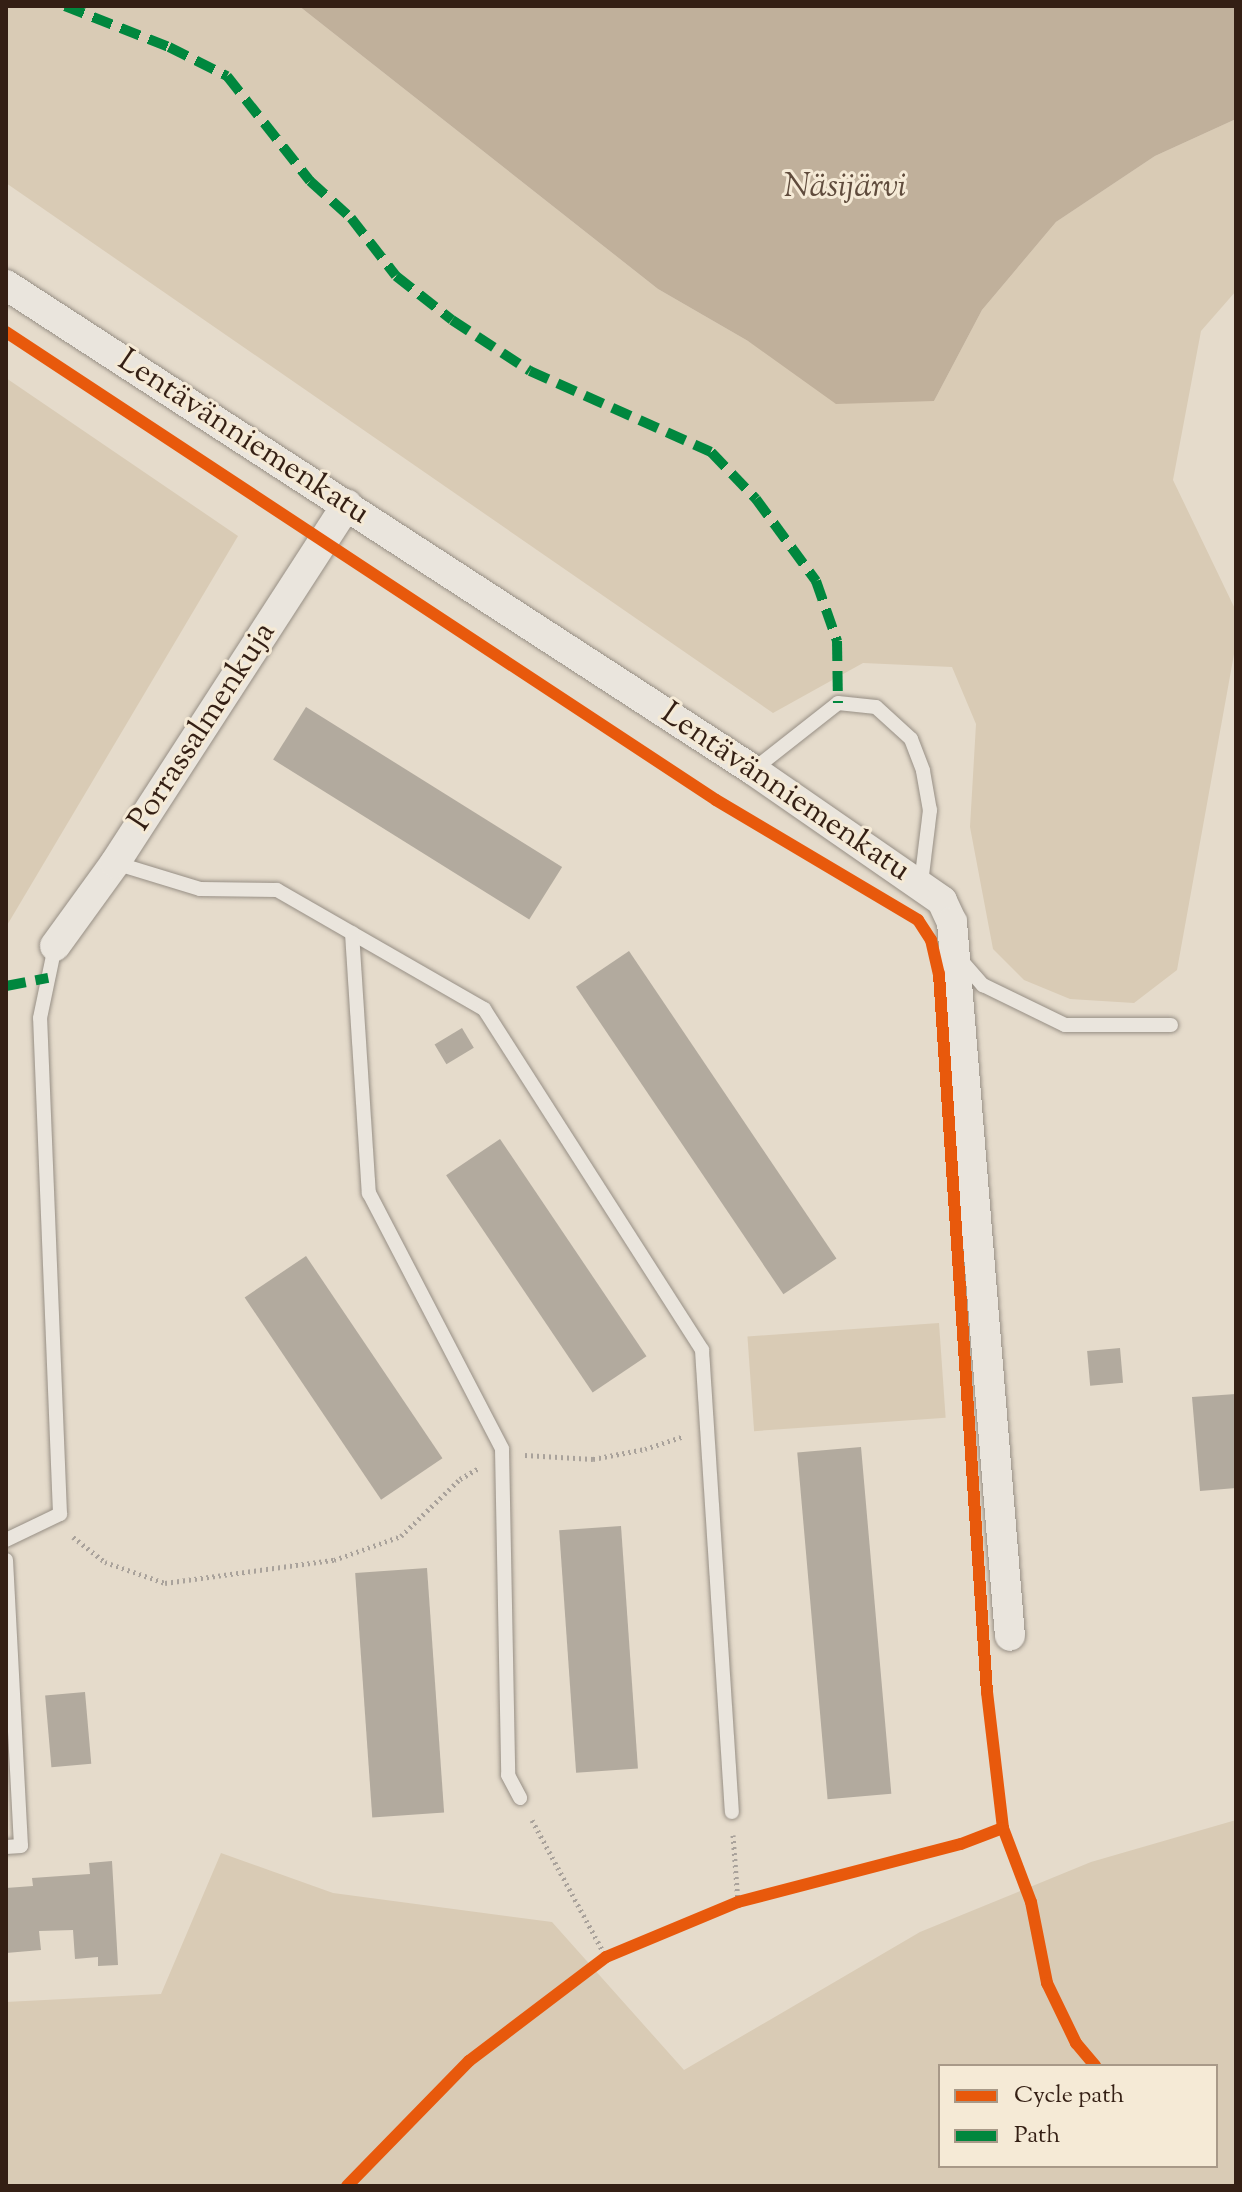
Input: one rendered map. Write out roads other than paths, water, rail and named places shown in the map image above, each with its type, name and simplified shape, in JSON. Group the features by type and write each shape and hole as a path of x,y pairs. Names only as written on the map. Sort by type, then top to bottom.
{"street":[{"name":"Lentävänniemenkatu","path":"6,285 753,770 921,883 942,901 952,922 1010,1636"},
{"name":"Porrassalmenkuja","path":"55,946 115,863 347,505"}],"lane":[{"path":"753,770 838,703 876,707 911,739 923,771 930,810 921,883"},
{"path":"115,863 200,889 277,890 484,1009 702,1350 732,1812"},
{"path":"352,933 369,1193 502,1449 508,1775 520,1798"},
{"path":"6,1540 60,1514 40,1018 55,946"},
{"path":"954,952 983,985 1065,1025 1171,1025"},
{"path":"6,1560 21,1846 6,1847"}],"water":[{"name":"Näsijärvi","path":"299,6 1236,6 1236,119 1155,156 1056,222 982,310 934,401 836,404 748,341 658,289"}]}
